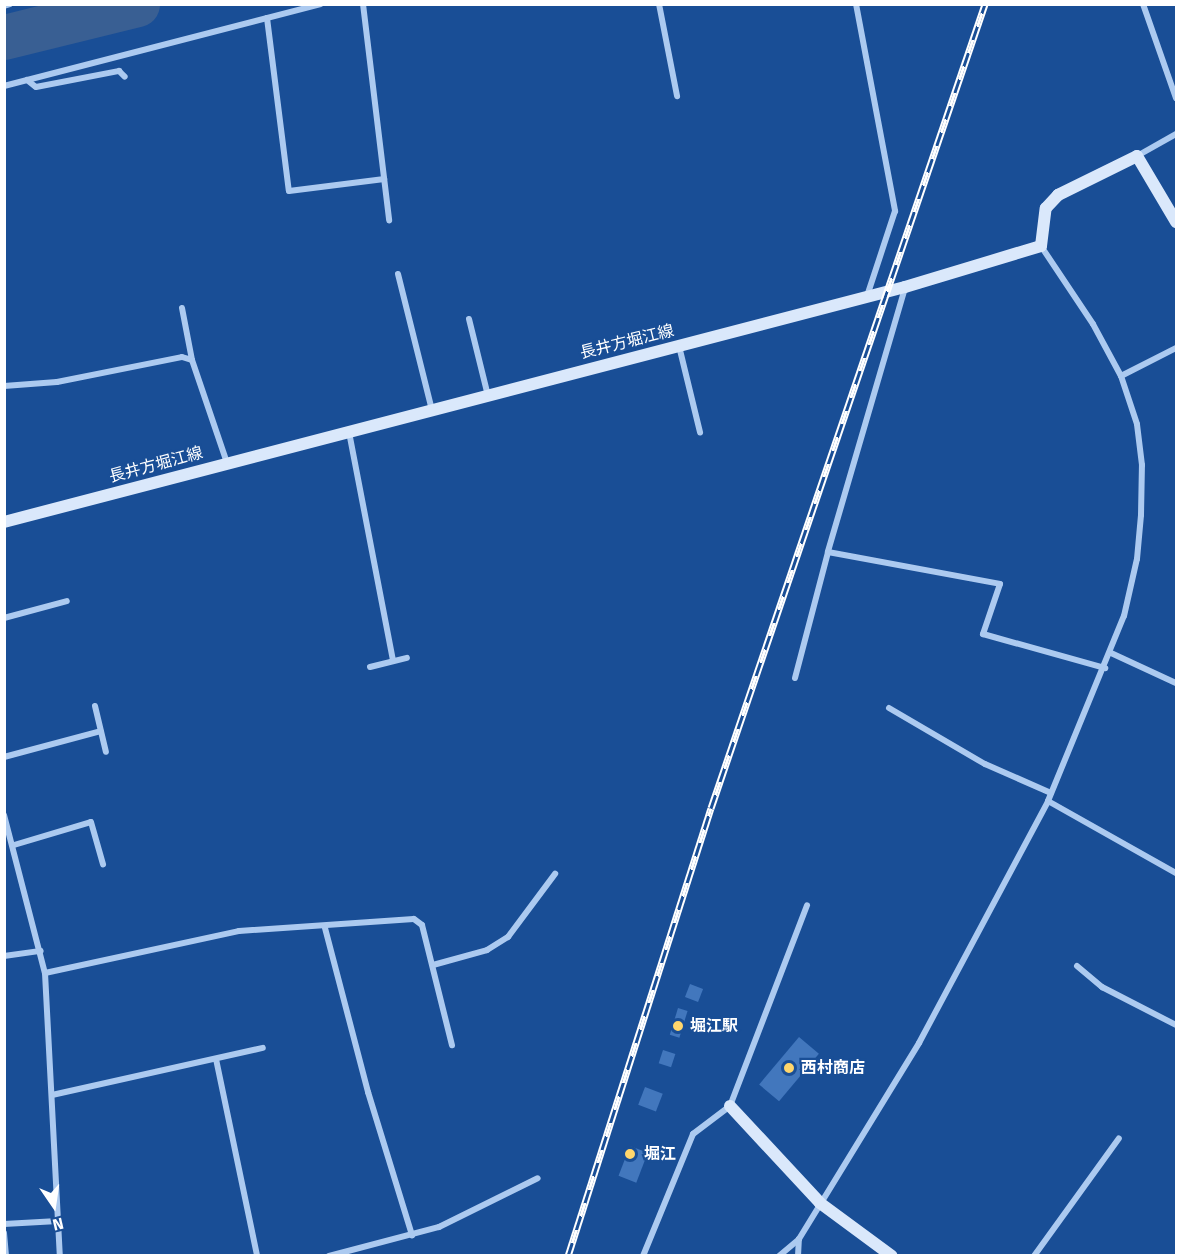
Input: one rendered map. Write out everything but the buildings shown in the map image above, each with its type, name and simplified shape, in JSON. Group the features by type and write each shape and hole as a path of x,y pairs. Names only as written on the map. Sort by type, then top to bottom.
{"main road":[{"path":"1041,246 1046,208 1058,195 1137,156 1176,222"},
{"name":"長井方堀江線","path":"4,522 905,287 1041,246"},
{"path":"730,1106 820,1203 892,1256"}],"street":[{"path":"4,6 10,4"},
{"path":"4,86 321,4"},
{"path":"363,4 389,220"},
{"path":"659,4 676,96"},
{"path":"856,4 895,211 867,296"},
{"path":"1143,4 1176,98"},
{"path":"267,18 289,191 384,179"},
{"path":"27,80 36,87 119,71 125,77"},
{"path":"1137,156 1176,134"},
{"path":"779,1256 799,1239 919,1043 1048,801 1111,652 1137,559 1142,465 1137,424 1121,376 1087,314 1041,246"},
{"path":"398,274 432,410"},
{"path":"795,678 828,552 905,287"},
{"path":"182,308 192,360 227,463"},
{"path":"469,319 488,396"},
{"path":"679,346 700,432"},
{"path":"1121,376 1176,348"},
{"path":"4,386 57,382 182,357 192,360"},
{"path":"349,431 393,661"},
{"path":"828,552 1000,584 983,634 1105,668"},
{"path":"4,618 67,600"},
{"path":"1111,652 1176,683"},
{"path":"370,667 407,658"},
{"path":"95,706 106,752"},
{"path":"889,708 985,764 1051,793"},
{"path":"4,757 100,730"},
{"path":"1048,801 1176,873"},
{"path":"4,815 14,845 45,973 60,1256"},
{"path":"14,845 91,822 103,864"},
{"path":"433,965 486,950 508,937 555,874"},
{"path":"643,1256 693,1134 730,1106 807,906"},
{"path":"45,973 239,931 281,926 326,928 414,919 422,925 452,1045"},
{"path":"326,928 368,1092 412,1235"},
{"path":"4,956 41,951"},
{"path":"1077,966 1102,987 1176,1025"},
{"path":"52,1095 263,1048"},
{"path":"216,1059 257,1256"},
{"path":"1034,1256 1119,1138"},
{"path":"329,1256 355,1253 412,1235 478,1210 538,1178"},
{"path":"4,1224 58,1221"},
{"path":"4,1233 6,1256"},
{"path":"798,1256 799,1239"}],"waterway":[{"path":"4,37 137,4"}],"railway":[{"path":"568,1256 711,808 985,4"}],"place":[{"name":"堀江駅","path":"678,1026"},
{"name":"西村商店","path":"789,1068"},
{"name":"堀江","path":"630,1154"}]}
